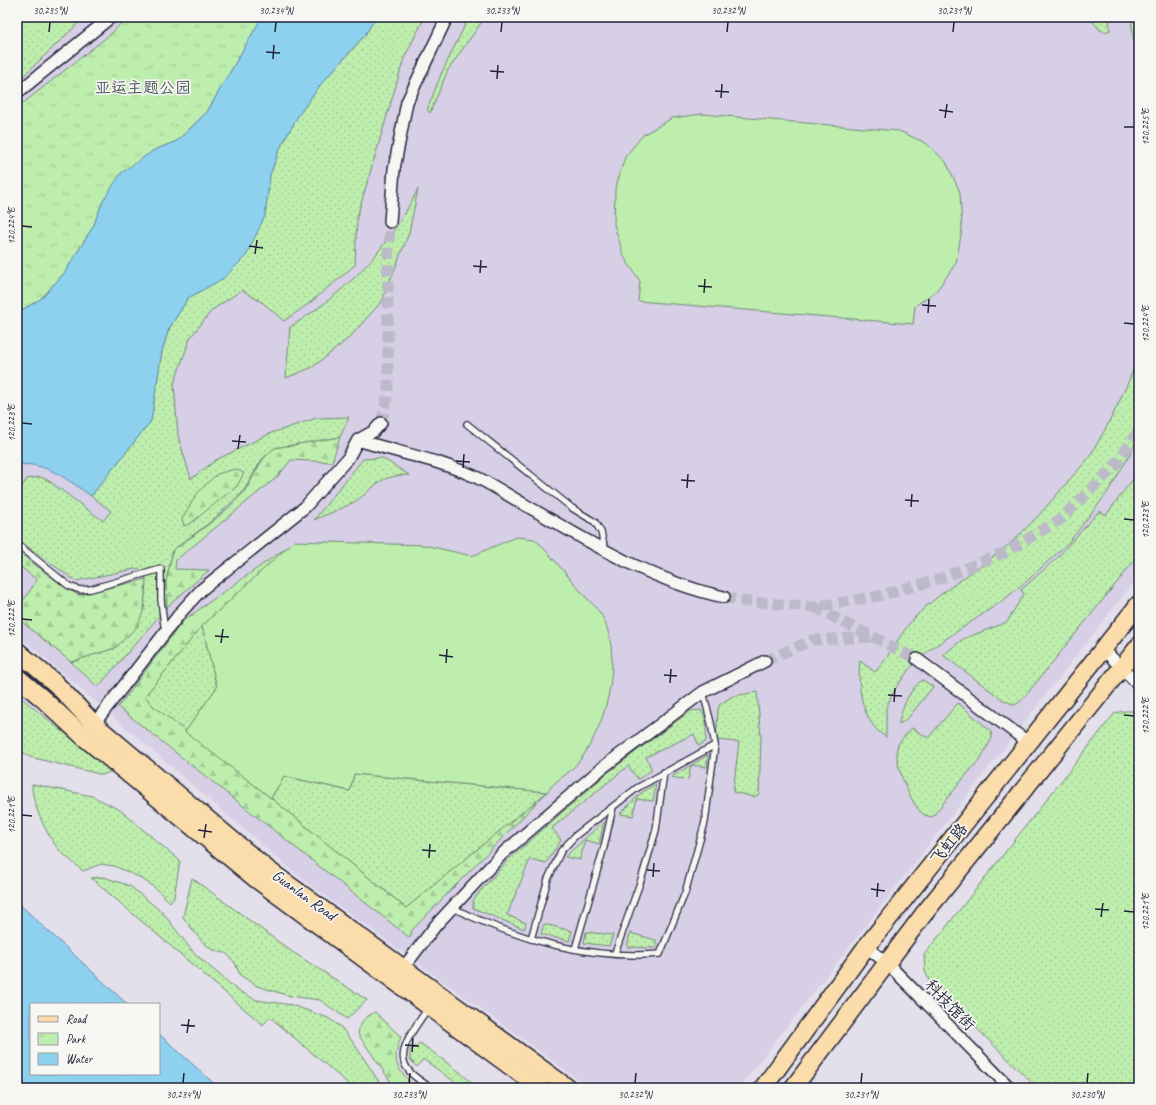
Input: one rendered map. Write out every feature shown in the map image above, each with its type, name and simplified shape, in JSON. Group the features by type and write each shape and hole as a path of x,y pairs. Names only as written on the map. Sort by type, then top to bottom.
{"main road":[{"name":"飞虹路","path":"763,1088 866,947 1139,604"},
{"name":"飞虹路","path":"793,1088 887,963 1139,646"},
{"name":"Guanlan Road","path":"17,651 56,684 94,724 267,869 404,967 568,1088"},
{"name":"Guanlan Road","path":"17,677 85,738 256,879 540,1088"}],"street":[{"path":"17,93 111,17"},
{"path":"390,222 394,169 407,102 447,17"},
{"path":"94,724 181,612 201,590 305,508 348,458 358,440 374,431 381,423"},
{"path":"358,440 436,463 479,478 606,552 648,573 693,590 724,597"},
{"path":"1103,649 1139,685"},
{"path":"917,659 1029,743"},
{"path":"404,967 436,925 508,849 602,768 702,692 765,662"},
{"name":"科技馆街","path":"866,947 887,963 1010,1088"}],"lane":[{"path":"467,424 572,508 595,522 601,532 606,552"},
{"path":"17,544 69,586 80,590 91,589 161,569 161,600 165,634"},
{"path":"453,908 483,923 531,939 575,949 615,954 660,954 685,893 705,822 715,745 711,722 702,692"},
{"path":"531,939 548,879 561,851 575,836 637,788 715,745"},
{"path":"615,954 642,877 656,830 664,772"},
{"path":"575,949 604,847 613,807"},
{"path":"429,1006 406,1042 403,1054 406,1067 414,1076 431,1088"}],"shaded area":[{"path":"17,17 1139,17 1139,575 739,1088 590,1088 302,879 17,634"}],"green space":[{"path":"17,17 85,17 17,82"},
{"name":"亚运主题公园","path":"127,17 262,17 207,112 177,141 154,150 103,201 93,227 65,272 42,298 17,313 17,108 112,33"},
{"path":"376,17 425,17 404,58 357,217 355,265 311,302 284,321 263,303 242,290 212,310 190,338 174,384 178,436 191,479 216,460 271,433 317,418 349,417 340,437 275,448 262,459 243,492 213,520 173,550 166,582 167,607 98,687 71,662 115,648 144,609 146,579 139,568 76,581 17,539 17,494 27,479 41,477 49,481 103,521 111,511 91,496 151,421 162,351 169,329 188,298 224,278 265,216 270,175 280,148 298,116 321,84 365,35"},
{"path":"469,17 485,17 448,70 430,113 427,110 442,72"},
{"path":"1089,17 1109,17 1110,30 1105,32 1100,30"},
{"path":"1131,17 1139,17 1139,60 1135,54"},
{"path":"702,114 899,131 926,143 946,162 960,192 962,229 956,263 937,290 915,306 913,324 638,301 640,281 624,257 614,224 615,190 625,157 643,135 672,118"},
{"path":"418,189 409,233 382,301 349,338 313,367 286,378 290,327 331,299 364,267 393,232"},
{"path":"1139,356 1139,433 1131,453 1107,493 1069,542 1028,580 1002,601 928,651 909,669 894,691 886,708 886,737 871,723 866,714 859,682 860,661 875,672 886,659 910,623 926,606 1007,546 1038,516 1091,454 1117,406"},
{"path":"340,437 332,462 291,460 277,477 176,560 175,569 209,570 167,607 166,582 173,550 210,523 236,501 243,493 269,452 275,448"},
{"path":"382,458 409,475 383,480 354,502 314,520 363,459"},
{"path":"235,469 244,473 237,486 191,523 184,526 182,519 196,495 217,474"},
{"path":"1139,471 1139,555 1022,700 1015,705 1003,700 943,655 963,639 1007,622 1024,594 1021,590 1058,557 1099,511 1106,515"},
{"path":"516,537 534,539 541,545 597,609 604,620 612,656 608,696 603,716 595,734 586,751 575,766 547,792 354,774 350,791 284,776 271,798 185,732 217,687 202,626 294,541 424,545 472,556"},
{"path":"293,543 202,626 145,696 152,705 271,798 406,908 547,792 412,930 410,938 118,707 184,620"},
{"path":"17,551 67,589 79,595 146,579 144,609 137,627 115,648 71,662 17,618 17,601 21,604 37,580 17,564"},
{"path":"202,626 217,687 185,732 152,705 145,696"},
{"path":"923,680 933,687 908,718 899,724 901,712 910,693"},
{"path":"757,692 761,738 759,794 754,797 733,792 739,742 716,740 718,710 720,704 733,696"},
{"path":"17,694 111,771 103,775 30,757 17,748"},
{"path":"958,703 991,731 992,738 982,756 932,817 926,816 913,802 904,783 898,763 897,748 901,740 912,728 928,738"},
{"path":"701,710 706,719 706,741 699,746 694,734 646,757 652,770 638,779 628,766 552,828 561,840 546,863 530,859 507,915 526,923 524,929 473,908 473,901 481,890 509,859 606,774 690,711"},
{"path":"1139,711 1139,1088 1037,1088 929,981 925,971 924,955 1115,713"},
{"path":"708,755 707,767 691,765"},
{"path":"691,765 688,780 671,777"},
{"path":"354,774 547,792 406,908 271,798 284,776 349,791"},
{"path":"32,784 92,796 120,810 180,861 174,897 170,902 153,886 139,877 114,866 101,864 83,871 54,844 37,809 32,791"},
{"path":"656,784 653,801 637,799 633,816 620,814 641,793"},
{"path":"604,821 599,844 585,840 580,860 565,857"},
{"path":"104,877 130,886 163,913 193,952 237,990 256,1000 292,1005 328,1018 341,1027 355,1045 383,1088 353,1088 270,1017 263,1025 91,878"},
{"path":"192,878 291,951 367,1000 347,1019 320,1000 290,996 257,986 240,975 235,963 226,953 218,952 206,945 183,917"},
{"path":"544,924 572,931 569,941 541,934"},
{"path":"586,932 613,935 609,946 584,943"},
{"path":"630,933 656,940 656,948 627,947"},
{"path":"375,1012 401,1037 398,1044 396,1061 401,1071 410,1081 404,1088 395,1088 358,1034 360,1026 364,1020"},
{"path":"420,1043 461,1073 477,1088 463,1088 423,1059 417,1067 410,1060 410,1050"}],"water":[{"path":"262,17 376,17 365,35 321,84 298,116 280,148 270,175 265,216 246,256 224,278 188,298 169,329 162,351 151,421 91,496 57,473 38,466 17,465 17,313 42,298 65,272 93,227 103,201 121,173 154,150 177,141 207,112"},
{"path":"17,902 126,1003 30,1003 30,1075 160,1075 160,1035 219,1088 17,1088"}],"tunnel":[{"path":"381,423 388,393 388,262 390,222"},
{"path":"724,597 743,601 814,607 879,596 942,578 1004,553 1061,519 1115,466 1139,430"},
{"path":"814,607 917,659"},
{"path":"765,661 812,640 876,637"}]}
